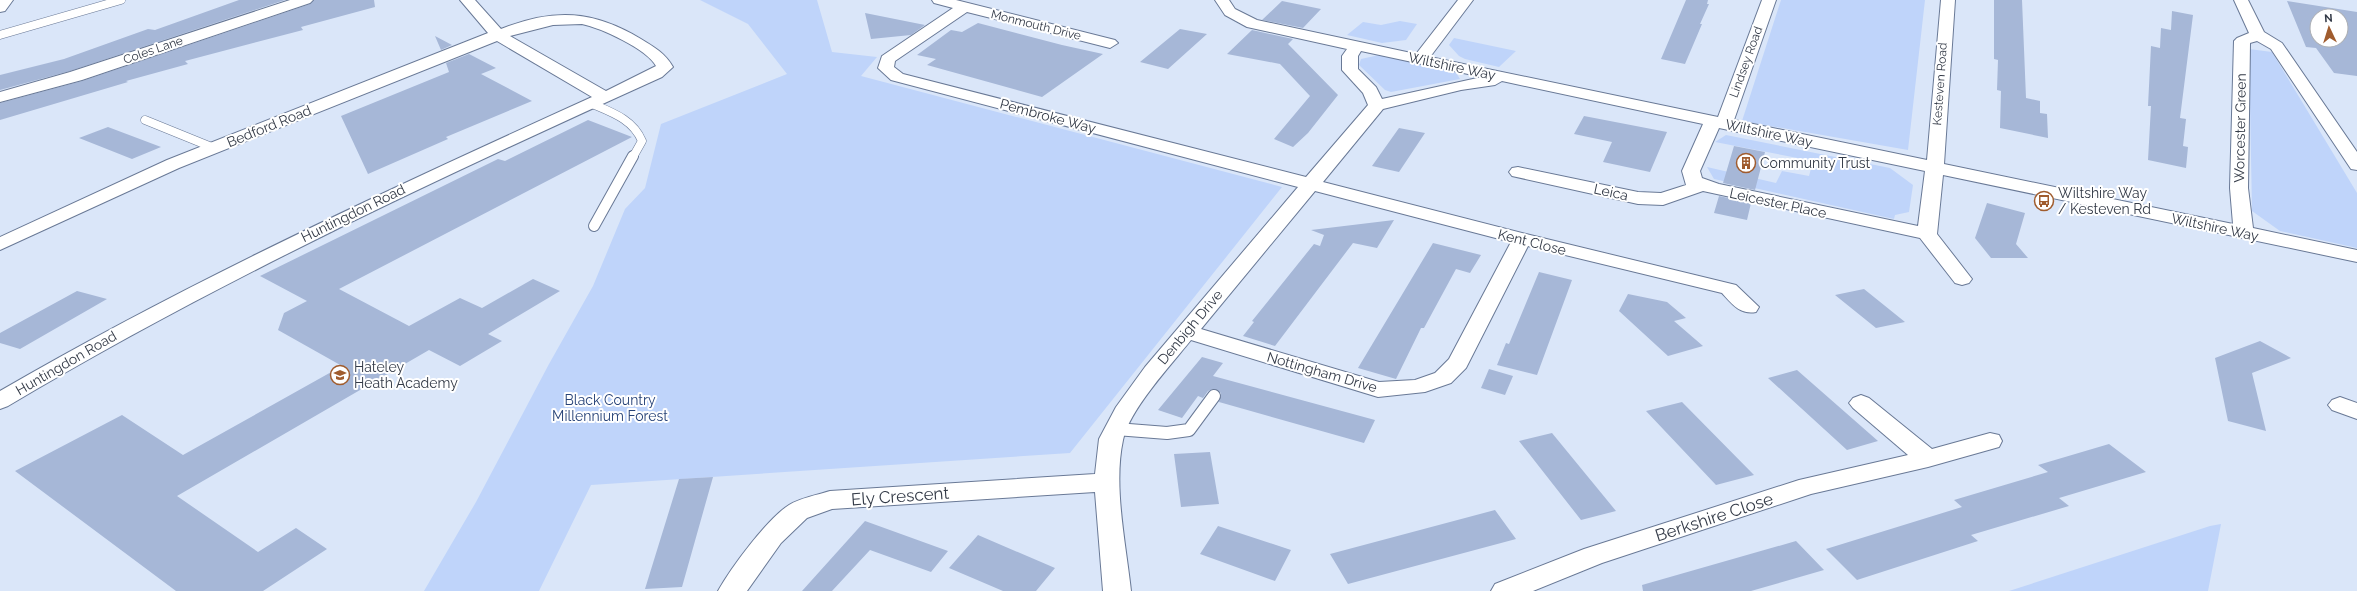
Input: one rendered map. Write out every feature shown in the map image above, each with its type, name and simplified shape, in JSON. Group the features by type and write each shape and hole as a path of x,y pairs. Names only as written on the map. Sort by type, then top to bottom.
{"street":[{"path":"0,8 6,0"},
{"name":"Coles Lane","path":"0,97 76,76 305,0"},
{"path":"467,0 498,35 598,100"},
{"name":"Monmouth Drive","path":"939,0 1110,43"},
{"path":"1420,59 1466,0"},
{"name":"Lindsey Road","path":"1718,122 1769,0"},
{"name":"Kesteven Road","path":"1935,167 1948,0"},
{"path":"2241,0 2258,35 2277,46 2357,166"},
{"name":"Pembroke Way","path":"964,6 888,59 886,68 897,77 1310,185"},
{"name":"Wiltshire Way","path":"1226,6 1252,24 2357,256"},
{"name":"Bedford Road","path":"0,244 173,164 498,35 533,23 563,20 588,22 609,27 660,57 665,67 656,74 598,100"},
{"name":"Worcester Green","path":"2244,233 2239,188 2242,41 2258,35"},
{"path":"1357,45 1350,56 1350,70 1370,91 1377,105 1461,85 1509,78"},
{"name":"Huntingdon Road","path":"0,401 58,365 209,284 392,194 598,100"},
{"name":"Denbigh Drive","path":"1117,591 1107,482 1111,439 1124,412 1153,372 1377,105"},
{"path":"1702,185 1693,180 1691,170 1718,122"},
{"path":"1935,167 1927,234 1962,279"},
{"name":"Leica","path":"1518,172 1638,198 1663,198 1702,185"},
{"name":"Kent Close","path":"1310,185 1522,239 1729,289 1748,307"},
{"name":"Leicester Place","path":"1702,185 1714,190 1927,234"},
{"name":"Nottingham Drive","path":"1187,332 1378,390 1417,387 1443,378 1458,363 1522,239"},
{"path":"1861,403 1928,459"},
{"name":"Berkshire Close","path":"1506,591 1593,556 1808,486 1928,459 1990,441"},
{"name":"Ely Crescent","path":"732,591 772,536 798,511 830,500 1107,482"}],"lane":[{"path":"0,36 121,0"},
{"path":"594,226 642,141 637,128 598,100"},
{"path":"145,120 214,148"},
{"path":"1116,429 1167,433 1189,430 1214,396"}],"green space":[{"name":"Black Country Millennium Forest","path":"700,0 817,0 832,52 877,57 861,76 1282,187 1070,453 591,485 539,591 424,591 476,502 549,364 593,286 625,209 645,188 661,124 787,74 748,24"},
{"path":"1781,0 1925,0 1908,150 1742,121"},
{"path":"1400,21 1417,24 1406,40 1382,43 1347,35 1363,22 1381,25"},
{"path":"1454,38 1516,51 1499,67 1465,59 1459,56 1449,45"},
{"path":"2249,49 2272,52 2357,193 2357,248 2280,231 2252,211"},
{"path":"1379,55 1455,71 1460,79 1391,92 1385,90 1359,65 1361,59"},
{"path":"1726,135 1890,168 1913,185 1909,212 1895,215 1894,219 1714,179 1707,167 1776,183 1782,171 1809,176 1813,161 1715,142"},
{"path":"2221,524 2208,591 2009,591 2210,526"}],"building":[{"path":"239,0 285,0 70,71 0,90 0,75 64,59 148,29 155,30"},
{"path":"314,0 374,0 375,7 301,27 303,30 185,61 188,64 126,81 128,82 0,120 0,103 82,81 310,4"},
{"path":"1686,0 1708,0 1707,4 1709,4 1700,24 1702,24 1685,64 1661,59"},
{"path":"1994,0 2022,0 2026,98 2040,101 2040,113 2047,114 2048,138 2000,128 2001,91 1997,90 1998,60 1994,59"},
{"path":"1282,1 1321,9 1303,28 1262,20"},
{"path":"2287,1 2332,8 2309,8 2309,47 2306,47"},
{"path":"2172,11 2193,15 2180,118 2186,119 2183,146 2188,147 2186,168 2148,160 2151,106 2148,106 2151,46 2160,48 2161,28 2171,30"},
{"path":"2349,11 2357,12 2357,76 2334,73 2316,48 2349,48"},
{"path":"865,13 925,25 911,35 871,39"},
{"path":"978,23 1103,54 1042,97 927,65 936,59 917,55 951,30 962,32"},
{"path":"1180,29 1207,34 1168,69 1140,62"},
{"path":"1252,30 1293,39 1288,44 1338,95 1308,133 1293,147 1274,139 1310,96 1280,64 1227,54"},
{"path":"435,36 452,45 441,50"},
{"path":"469,54 496,68 481,74 532,101 446,137 448,139 368,174 341,116 449,72 446,63"},
{"path":"1584,116 1667,132 1650,172 1603,162 1612,142 1574,134"},
{"path":"588,120 632,137 339,289 409,326 460,298 482,308 533,279 560,291 488,334 502,341 460,366 429,350 177,496 258,552 296,528 327,549 263,591 176,591 15,471 122,415 183,455 342,366 278,330 284,313 307,301 260,276 498,159 505,161"},
{"path":"108,127 161,147 132,159 79,138"},
{"path":"1399,128 1425,133 1399,172 1372,166"},
{"name":"Community Trust","path":"1734,146 1765,152 1755,190 1723,183"},
{"path":"1719,196 1751,203 1747,220 1714,213"},
{"path":"1987,203 2025,213 2016,244 2028,258 1991,258 1975,238"},
{"path":"1394,220 1377,248 1353,243 1275,346 1243,336 1254,322 1252,321 1314,244 1320,246 1324,235 1311,230"},
{"path":"1433,243 1481,255 1470,273 1456,269 1424,328 1421,328 1396,379 1358,368"},
{"path":"1539,272 1572,280 1537,375 1497,365 1506,343 1509,344"},
{"path":"1864,289 1905,322 1876,328 1835,295"},
{"path":"77,291 107,299 20,349 0,343 0,333"},
{"path":"1628,294 1667,302 1686,318 1674,321 1703,346 1668,356 1619,311"},
{"path":"2260,341 2291,358 2252,373 2266,431 2228,421 2215,358"},
{"path":"1202,357 1223,363 1213,376 1375,420 1364,443 1219,402 1221,393 1214,389 1208,391 1203,398 1198,396 1182,418 1158,410"},
{"path":"1489,369 1513,376 1505,395 1481,388"},
{"path":"1797,370 1878,441 1847,450 1768,378"},
{"path":"1682,402 1754,475 1716,485 1646,411"},
{"path":"1552,433 1616,511 1581,520 1519,441"},
{"path":"2109,444 2146,472 2059,498 2069,506 1971,535 1978,541 1857,580 1826,549 1962,507 1954,500 2048,472 2038,465"},
{"path":"1210,452 1219,504 1181,507 1174,454"},
{"path":"713,477 682,587 645,589 679,479"},
{"path":"1495,510 1516,539 1348,584 1330,554"},
{"path":"865,521 948,551 931,572 870,550 832,591 802,591"},
{"path":"1218,526 1291,550 1275,581 1200,554"},
{"path":"978,535 1055,568 1036,591 1003,591 949,568"},
{"path":"1796,541 1824,570 1751,591 1643,591 1642,585"}],"place":[{"name":"Community Trust","path":"1746,163"},
{"name":"Wiltshire Way / Kesteven Rd","path":"2044,201"},
{"name":"Hateley Heath Academy","path":"340,375"}]}
